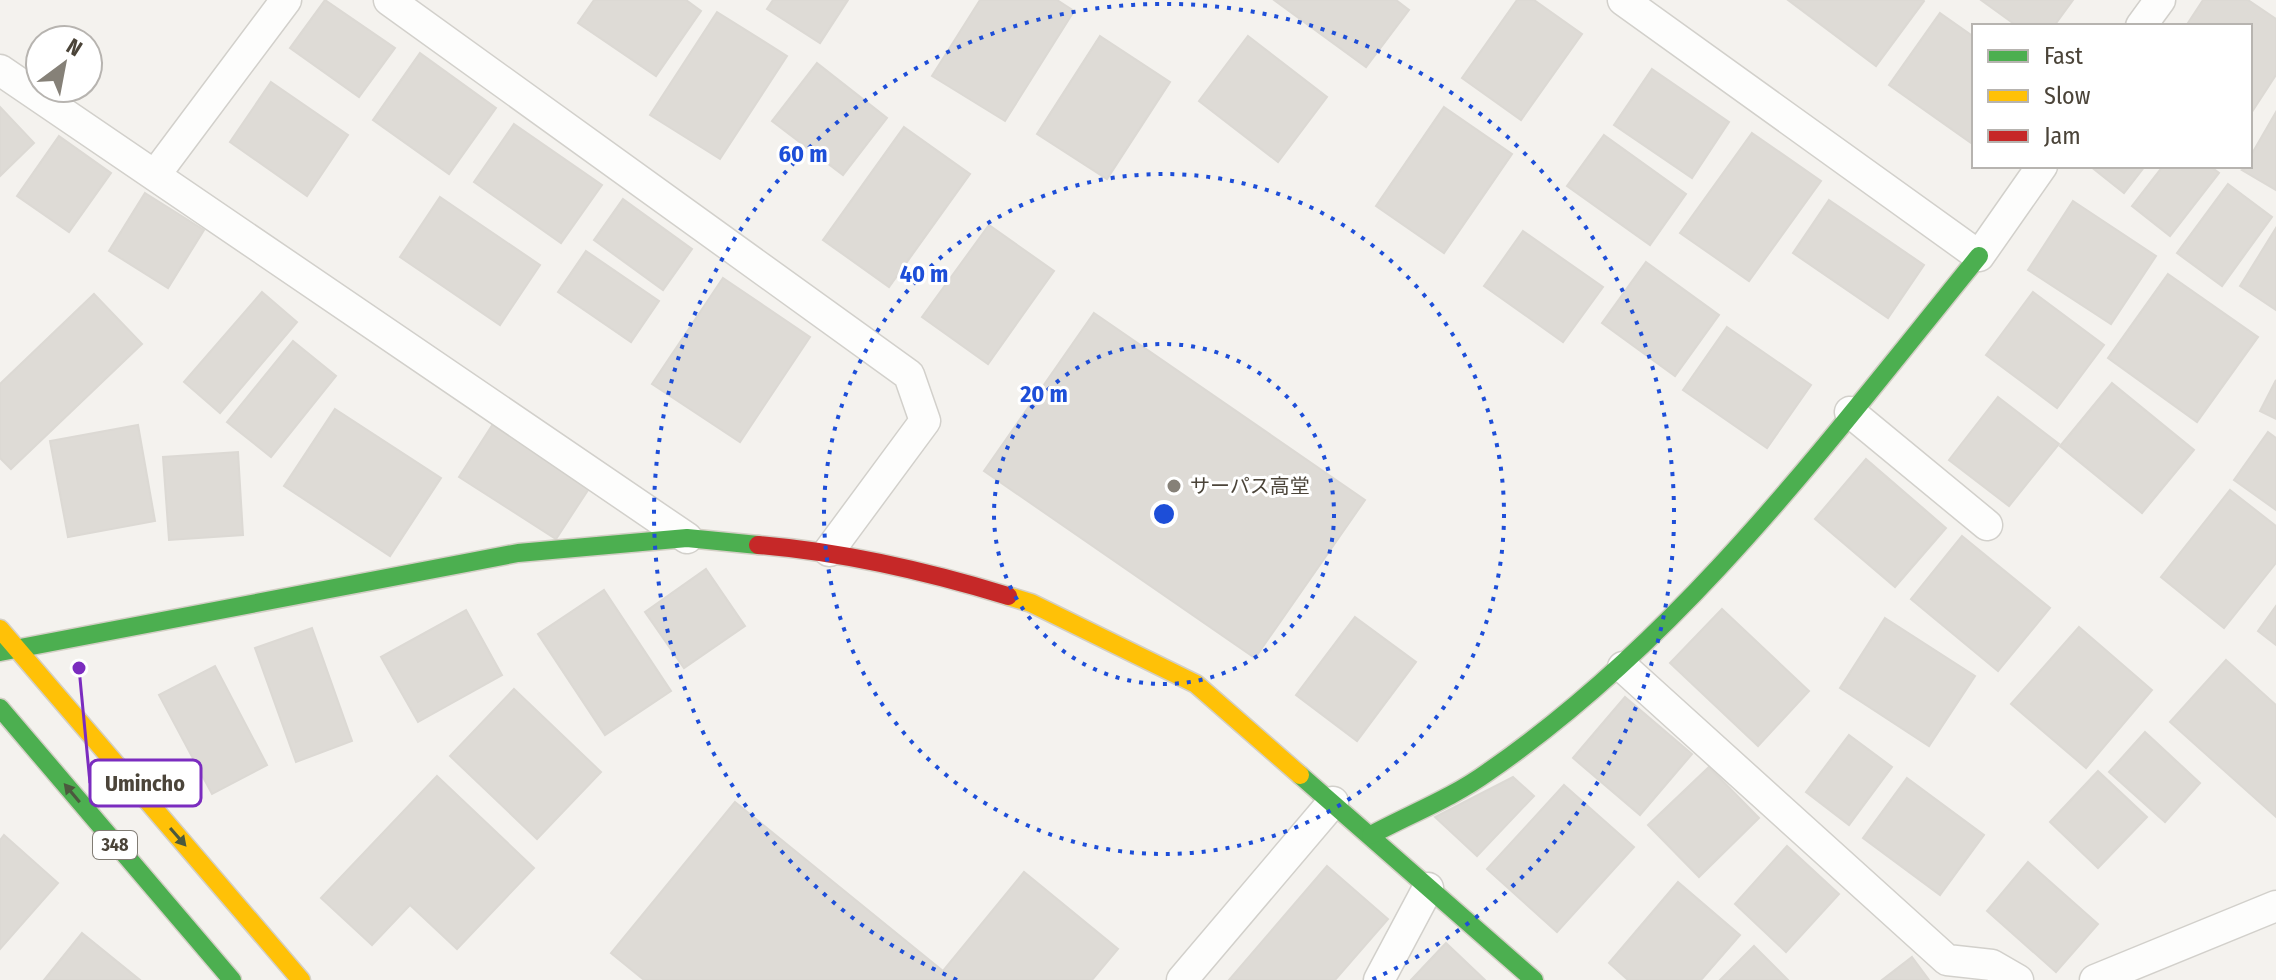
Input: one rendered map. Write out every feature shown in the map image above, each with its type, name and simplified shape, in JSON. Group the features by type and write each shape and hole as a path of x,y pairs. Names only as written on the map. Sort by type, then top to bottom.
{"main road":[{"path":"1371,835 1487,774 1623,667 1735,552 1979,256"},
{"path":"9,651 518,553 687,538 829,551 952,579 1031,603 1196,684 1534,980"},
{"name":"348","path":"0,629 9,651 301,980"},
{"name":"348","path":"0,708 232,980"}],"lane":[{"path":"155,175 286,0"},
{"path":"389,0 909,375 925,421 829,551"},
{"path":"1623,0 1979,256 2041,168"},
{"path":"2142,24 2160,0"},
{"path":"0,70 687,538"},
{"path":"1850,412 1987,525"},
{"path":"1623,667 1947,960 1992,965 2018,980"},
{"path":"1182,980 1333,802"},
{"path":"1379,980 1428,888"},
{"path":"2095,980 2276,906"}],"building":[{"path":"325,0 395,48 359,97 290,48"},
{"path":"594,0 686,0 701,11 656,76 578,23"},
{"path":"773,0 848,0 820,43 767,9"},
{"path":"980,0 1057,0 1074,11 1005,121 932,76"},
{"path":"1274,0 1396,0 1409,10 1366,67"},
{"path":"1517,0 1534,0 1582,34 1521,120 1462,78"},
{"path":"1788,0 1923,0 1924,1 1876,66"},
{"path":"1981,0 2073,0 2055,24 2014,24"},
{"path":"2203,0 2248,0 2276,19 2276,75 2252,112 2252,24 2187,24"},
{"path":"717,12 787,56 720,159 650,115"},
{"path":"1940,13 1972,36 1972,144 1889,85"},
{"path":"1100,36 1170,82 1107,179 1037,134"},
{"path":"1248,36 1327,97 1278,162 1199,101"},
{"path":"420,53 496,108 449,174 373,120"},
{"path":"817,63 887,118 843,175 772,121"},
{"path":"1652,69 1729,122 1692,178 1614,125"},
{"path":"271,82 348,135 307,196 230,142"},
{"path":"0,107 34,143 0,176"},
{"path":"1444,107 1512,154 1444,253 1376,206"},
{"path":"2276,112 2276,190 2242,170 2252,168 2252,154"},
{"path":"514,124 602,185 561,243 474,182"},
{"path":"904,127 970,174 889,287 823,240"},
{"path":"1752,133 1821,181 1749,281 1680,233"},
{"path":"1604,135 1686,194 1650,245 1567,186"},
{"path":"59,136 111,173 69,232 17,196"},
{"path":"2093,168 2143,168 2124,193"},
{"path":"2161,168 2213,168 2219,173 2170,236 2132,206"},
{"path":"2228,184 2272,217 2222,286 2177,253"},
{"path":"145,193 204,230 168,288 109,251"},
{"path":"440,197 540,265 500,325 400,257"},
{"path":"623,199 692,249 663,290 594,240"},
{"path":"1829,200 1924,265 1888,318 1793,253"},
{"path":"2073,201 2156,256 2111,324 2028,270"},
{"path":"989,225 1054,271 988,364 922,317"},
{"path":"2276,228 2276,310 2240,286"},
{"path":"1523,231 1603,287 1563,342 1484,286"},
{"path":"586,251 659,301 631,342 558,292"},
{"path":"1646,262 1719,315 1675,376 1602,323"},
{"path":"2168,274 2258,337 2197,422 2108,358"},
{"path":"723,278 810,337 740,442 652,384"},
{"path":"262,292 297,322 220,413 184,382"},
{"path":"2033,292 2104,345 2057,408 1986,355"},
{"path":"94,294 142,344 11,469 0,458 0,384"},
{"name":"サーパス高堂","path":"1094,313 1365,500 1255,658 984,471"},
{"path":"1727,327 1811,385 1767,448 1683,390"},
{"path":"293,341 336,376 271,457 227,422"},
{"path":"2276,380 2276,419 2260,411"},
{"path":"2112,383 2194,450 2142,513 2060,446"},
{"path":"1998,397 2059,444 2009,506 1949,460"},
{"path":"335,409 441,478 390,556 284,486"},
{"path":"493,424 590,487 556,539 459,477"},
{"path":"138,425 155,521 68,537 50,441"},
{"path":"2268,432 2276,438 2276,510 2234,480"},
{"path":"238,452 243,535 169,540 163,457"},
{"path":"1866,459 1946,528 1895,587 1815,519"},
{"path":"2230,490 2276,526 2276,563 2224,628 2161,577"},
{"path":"1962,536 2050,608 1998,671 1911,599"},
{"path":"706,569 745,626 684,668 645,612"},
{"path":"604,590 671,691 605,735 538,634"},
{"path":"2276,606 2276,645 2258,631"},
{"path":"1722,609 1809,691 1758,746 1670,663"},
{"path":"466,610 502,675 418,722 381,657"},
{"path":"1355,617 1416,662 1357,741 1296,695"},
{"path":"1885,618 1975,676 1929,746 1840,688"},
{"path":"2079,627 2152,690 2086,768 2011,704"},
{"path":"312,628 352,741 296,762 255,648"},
{"path":"2226,660 2276,705 2276,817 2170,722"},
{"path":"215,666 267,765 212,794 159,695"},
{"path":"514,689 601,772 537,839 450,756"},
{"path":"1625,697 1692,754 1640,815 1573,758"},
{"path":"2145,732 2200,783 2165,822 2109,772"},
{"path":"1849,735 1892,767 1849,825 1806,792"},
{"path":"1709,767 1759,818 1699,877 1648,825"},
{"path":"2098,771 2147,817 2098,868 2050,822"},
{"path":"437,776 534,868 457,949 410,905 372,945 321,898"},
{"path":"1513,777 1534,796 1477,856 1435,817"},
{"path":"1907,778 1984,835 1940,895 1863,838"},
{"path":"1564,785 1634,847 1557,932 1487,869"},
{"path":"735,802 943,971 1024,872 1118,949 1092,980 644,980 611,953"},
{"path":"4,835 58,883 0,949 0,840"},
{"path":"1787,846 1839,894 1786,952 1735,904"},
{"path":"2028,862 2098,924 2056,972 1987,911"},
{"path":"1327,866 1388,919 1335,980 1229,980"},
{"path":"1678,882 1740,935 1701,980 1628,980 1609,963"},
{"path":"82,933 140,980 44,980"},
{"path":"1446,943 1485,980 1411,980"},
{"path":"1754,946 1788,980 1720,980"},
{"path":"1912,957 1929,980 1882,980"}],"traffic: fast":[{"path":"1371,835 1445,798 1488,772 1560,718 1627,660 1751,532 1979,256"},
{"path":"0,652 518,553 687,538 758,545"},
{"path":"0,708 232,980"},
{"path":"1300,775 1534,980"}],"traffic: slow":[{"path":"1008,596 1031,603 1196,684 1300,775"},
{"path":"0,629 301,980"}],"traffic: jam":[{"path":"758,545 822,552 884,564 1008,596"}],"place":[{"name":"サーパス高堂","path":"1174,486"},
{"name":"Umincho","path":"79,668"}]}
